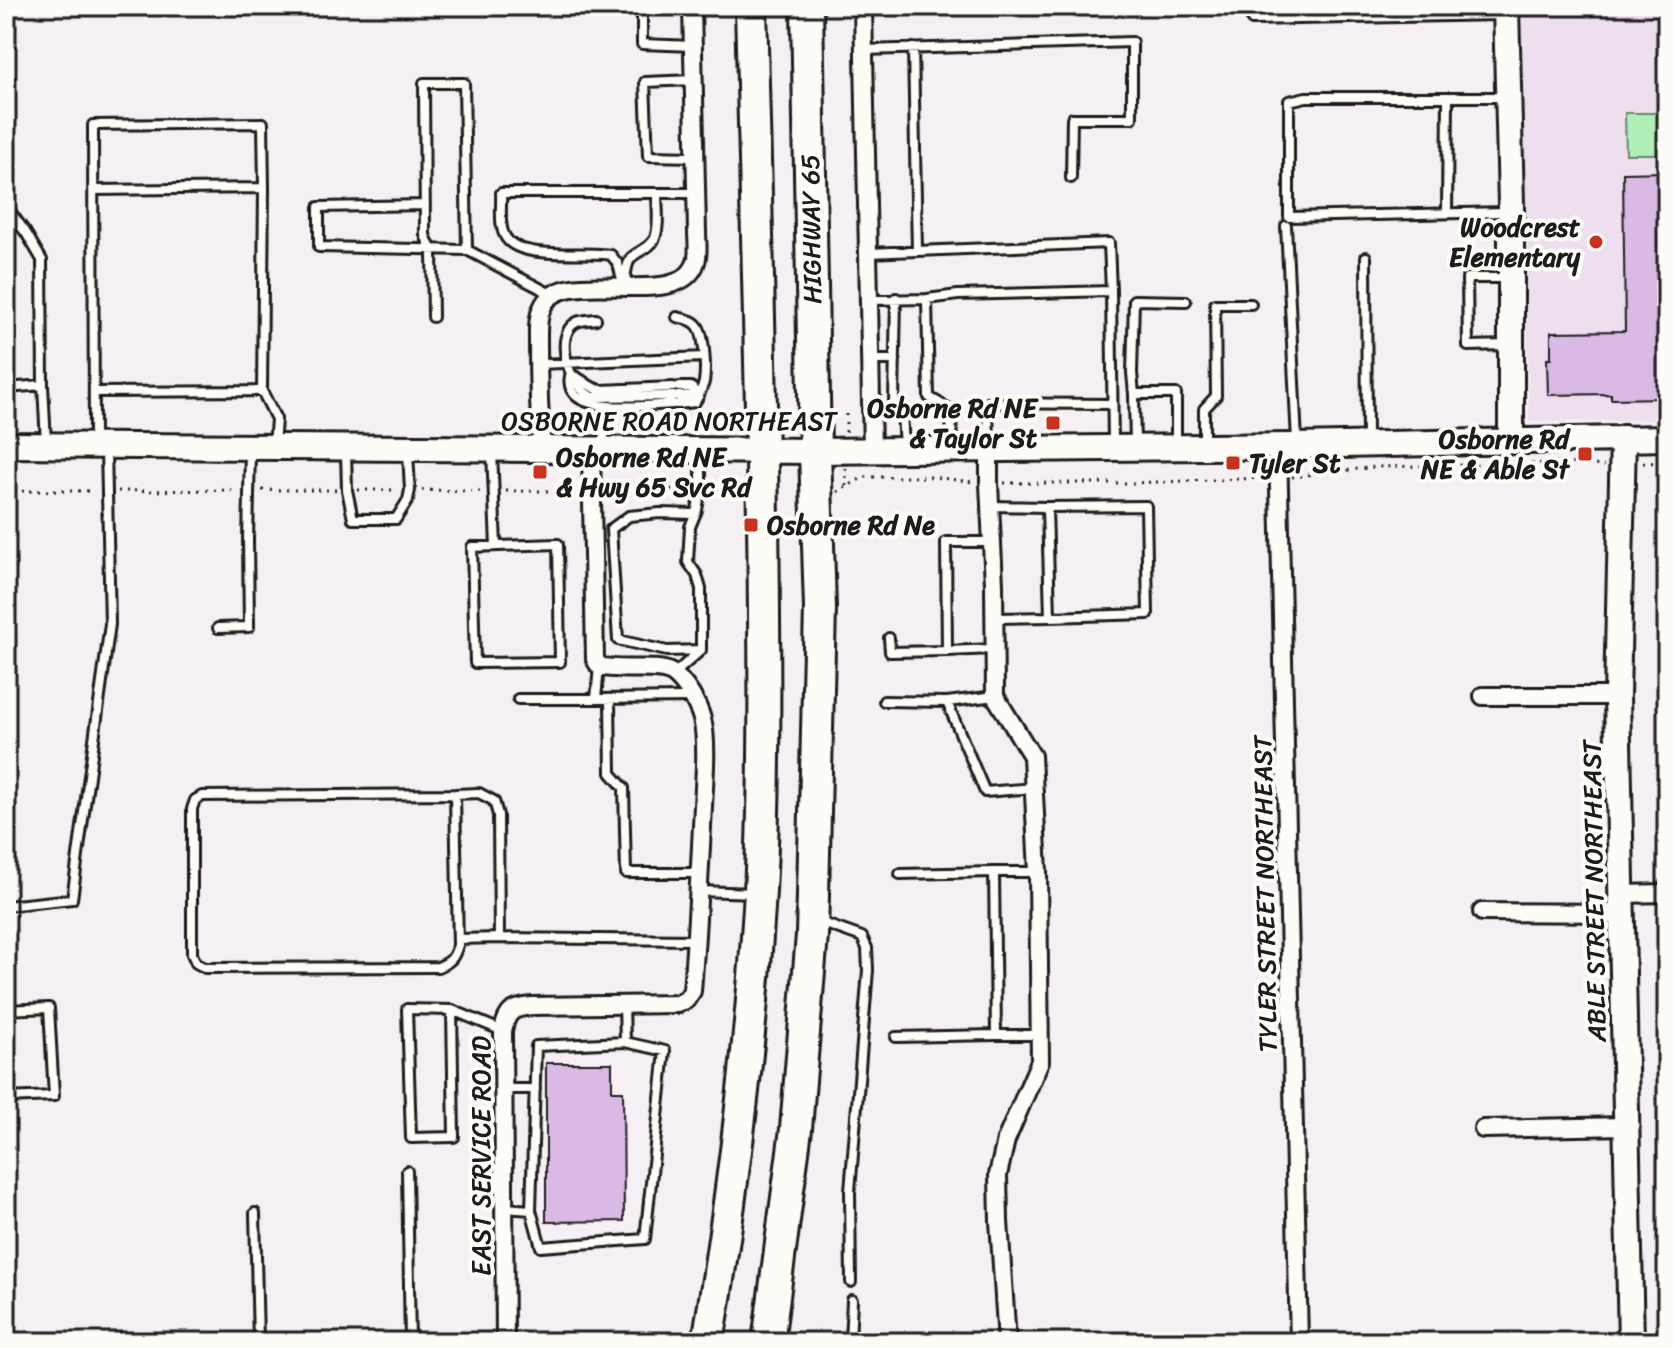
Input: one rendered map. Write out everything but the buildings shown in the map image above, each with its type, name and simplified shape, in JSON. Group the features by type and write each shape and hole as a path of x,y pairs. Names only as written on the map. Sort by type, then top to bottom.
{"highway":[{"name":"HIGHWAY 65","path":"708,1342 732,1179 760,893 765,679 763,451 751,6"},
{"name":"HIGHWAY 65","path":"768,1342 796,1129 813,919 820,608 807,6"}],"street":[{"path":"542,449 538,318 551,294 570,287 657,287 676,283 696,263 692,6"},
{"path":"863,6 872,450"},
{"path":"1506,10 1512,441"},
{"name":"ABLE STREET NORTHEAST","path":"1623,438 1617,696 1631,1342"},
{"name":"OSBORNE ROAD NORTHEAST","path":"6,445 815,451 1667,438"},
{"name":"TYLER STREET NORTHEAST","path":"1287,446 1299,1342"},
{"path":"989,448 995,696 1032,756 1038,872 1040,1061 1006,1140 998,1175 1007,1342"},
{"path":"597,449 593,555 595,659 599,666 612,669 662,669 674,674"},
{"name":"EAST SERVICE ROAD","path":"505,1342 503,1031 509,1013 518,1007 677,1004 686,1000 692,991 700,873 703,732 692,698 674,674"},
{"path":"1483,696 1617,696"},
{"path":"1482,912 1622,903 1667,893"},
{"path":"1483,1129 1627,1126"}],"lane":[{"path":"642,6 642,44 693,46"},
{"path":"934,6 1010,6"},
{"path":"1252,20 1506,10"},
{"path":"864,50 1132,42 1132,118 1072,118 1071,178"},
{"path":"913,48 917,251"},
{"path":"694,80 645,82 648,156 696,157"},
{"path":"433,317 432,251 425,235 424,83 464,83 467,250"},
{"path":"1508,97 1306,97 1289,101 1289,217 1511,212"},
{"path":"1447,212 1448,97"},
{"path":"6,906 72,899 110,624 94,392 93,125 263,123 262,391 276,419 262,446 248,540 249,627 218,628"},
{"path":"94,190 264,188"},
{"path":"624,287 618,264 607,253 537,252 510,242 502,226 501,193 696,193"},
{"path":"624,287 628,263 654,239 657,231 657,193"},
{"path":"425,205 319,207 319,247 467,250 551,294"},
{"path":"6,206 42,260 46,444"},
{"path":"1286,226 1287,446"},
{"path":"868,253 1109,243 1112,404 1124,447"},
{"path":"612,256 634,256"},
{"path":"1366,257 1367,444"},
{"path":"1511,278 1467,278 1468,346 1511,345"},
{"path":"869,300 1111,291"},
{"path":"896,298 894,401 902,411 904,450"},
{"path":"927,299 929,397 951,410 952,449"},
{"path":"1124,447 1134,394 1134,300 1186,301"},
{"path":"1204,447 1204,409 1216,396 1215,304 1251,304"},
{"path":"596,319 577,322 566,334 565,352 570,375 585,394 593,397 699,395 704,383 702,332 692,321 677,317"},
{"path":"538,364 704,357"},
{"path":"871,360 895,360"},
{"path":"570,375 569,385 580,400 604,406 676,396"},
{"path":"6,388 43,385"},
{"path":"94,392 262,391"},
{"path":"871,394 895,395"},
{"path":"1134,394 1176,394 1176,447"},
{"path":"989,448 988,403 1112,404"},
{"path":"597,449 604,406"},
{"path":"345,447 347,490 353,519 396,519 408,500 410,490 408,447"},
{"path":"492,448 496,546"},
{"path":"674,674 701,650 701,589 697,575 688,562 690,527 701,488 701,450"},
{"path":"991,506 1146,506 1148,614 994,618"},
{"path":"1047,507 1050,617"},
{"path":"695,514 629,516 611,529 618,640 667,651 701,650"},
{"path":"947,651 946,542 992,542"},
{"path":"558,544 560,662 475,663 472,547 496,546 558,544"},
{"path":"593,555 614,556"},
{"path":"889,638 890,652 994,649"},
{"path":"596,699 599,666"},
{"path":"884,701 947,702 995,696"},
{"path":"518,699 692,698"},
{"path":"610,699 611,773 624,788 626,873 700,873"},
{"path":"947,702 985,792 1034,788"},
{"path":"455,794 458,945 450,963 438,967 205,968 196,963 192,954 192,809 195,800 202,796 479,793 494,801 498,815 499,938"},
{"path":"994,872 996,1035"},
{"path":"900,874 1038,872"},
{"path":"699,891 760,893"},
{"path":"813,919 862,937 867,948 868,970 850,1191 851,1282"},
{"path":"458,939 696,940"},
{"path":"624,1005 625,1042"},
{"path":"6,1010 49,1008 54,1096 6,1098"},
{"path":"452,1010 454,1137 411,1138 407,1009 452,1010 503,1031"},
{"path":"896,1037 1040,1035"},
{"path":"625,1042 665,1051 645,1239 541,1247 531,1210 535,1089 536,1046 625,1042"},
{"path":"503,1089 535,1089"},
{"path":"407,1171 410,1342"},
{"path":"505,1208 531,1210"},
{"path":"255,1213 258,1342"},
{"path":"850,1342 852,1300"}],"shaded area":[{"name":"Woodcrest Elementary","path":"1520,6 1667,6 1667,420 1529,422"}],"green space":[{"path":"1625,113 1667,113 1667,154 1626,154"}],"place":[{"name":"Woodcrest Elementary","path":"1596,242"},
{"name":"Osborne Rd NE & Taylor St","path":"1053,423"},
{"name":"Osborne Rd NE & Able St","path":"1585,454"},
{"name":"Tyler St","path":"1233,463"},
{"name":"Osborne Rd NE & Hwy 65 Svc Rd","path":"540,472"},
{"name":"Osborne Rd Ne","path":"751,525"}]}
